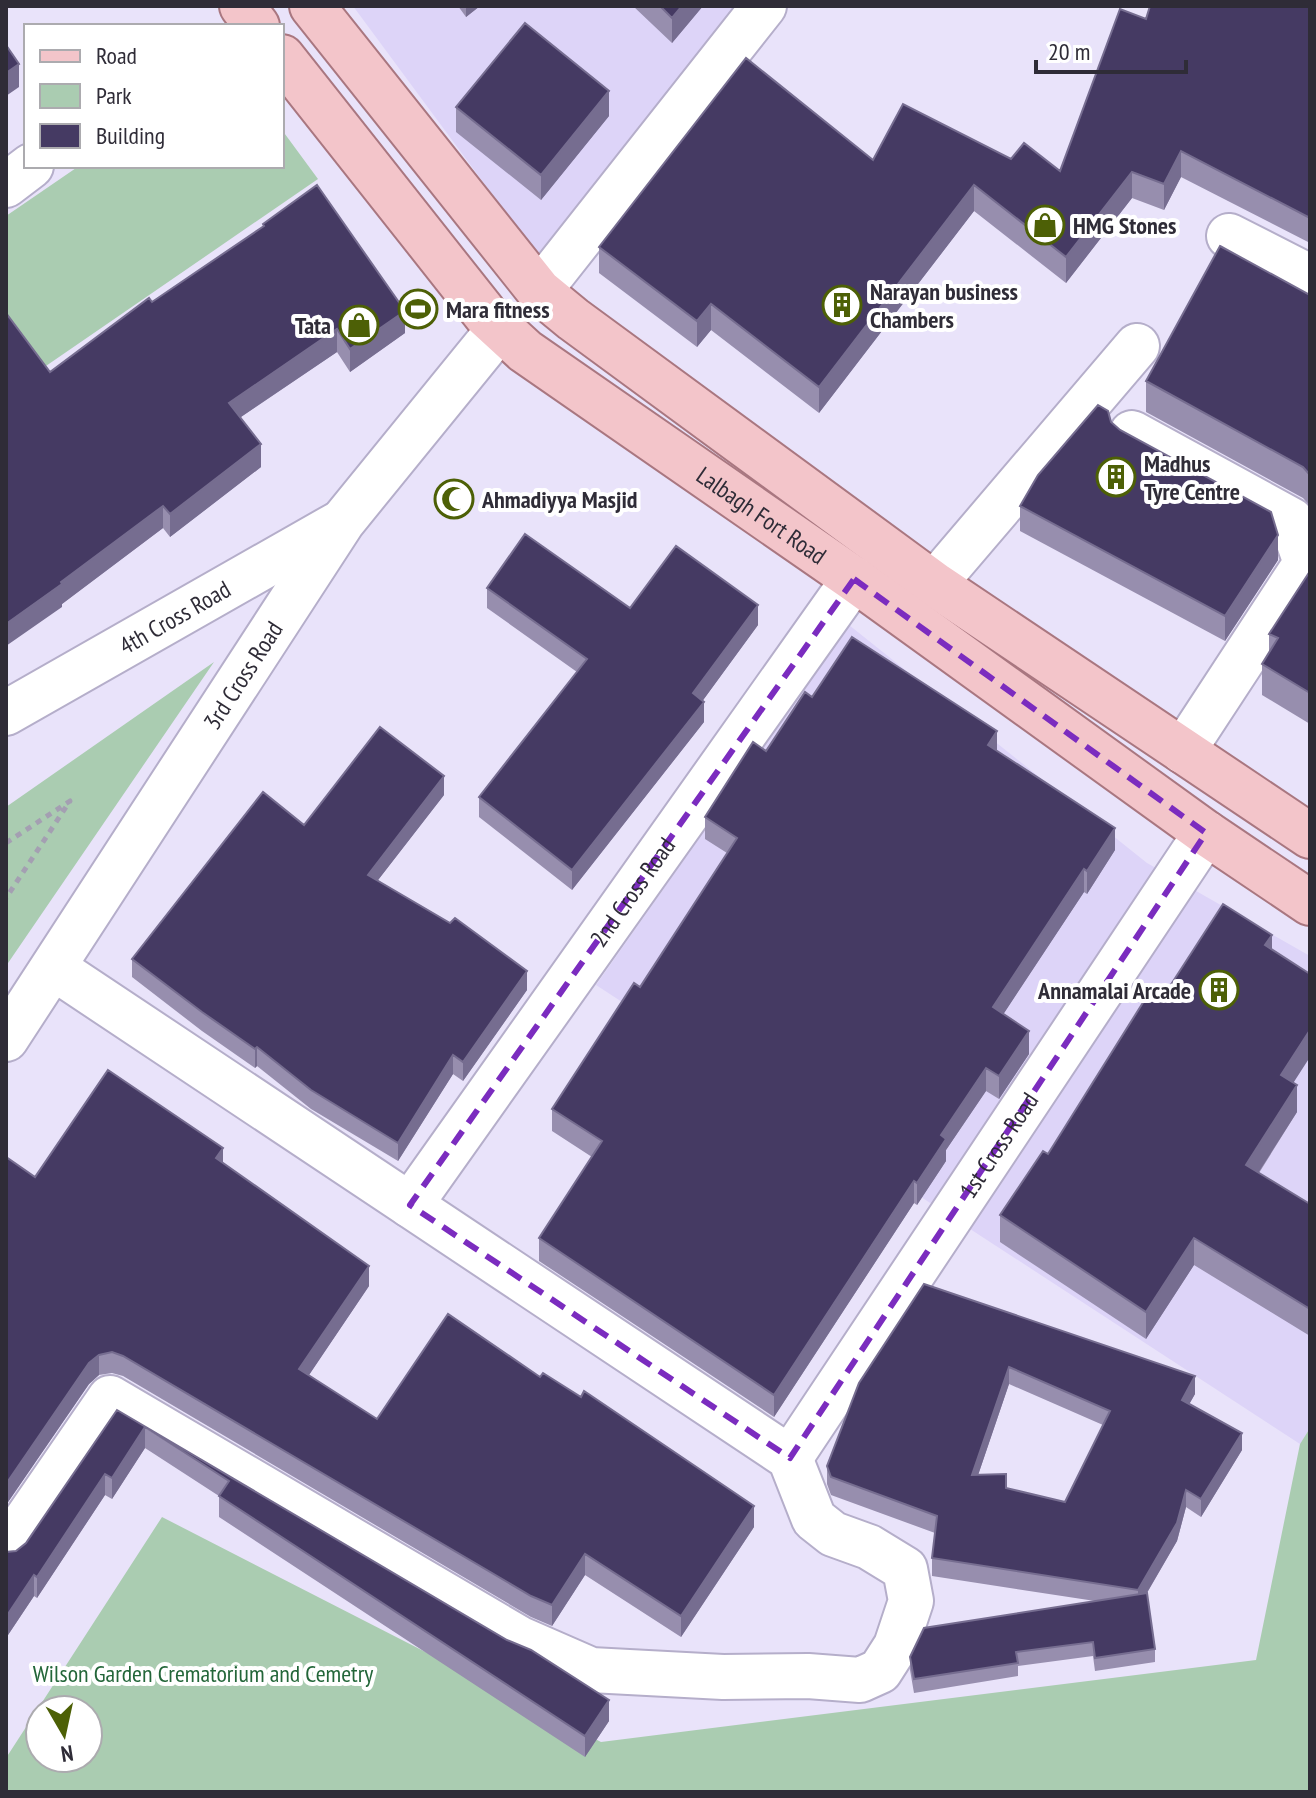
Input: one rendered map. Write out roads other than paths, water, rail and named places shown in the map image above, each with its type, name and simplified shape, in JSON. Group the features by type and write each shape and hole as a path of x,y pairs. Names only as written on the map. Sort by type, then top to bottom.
{"main road":[{"name":"Lalbagh Fort Road","path":"312,6 539,291 934,584 1310,836"},
{"name":"Lalbagh Fort Road","path":"284,60 486,315 525,351 854,579 1206,833 1310,903"}],"street":[{"path":"539,291 764,6"},
{"path":"6,185 28,168"},
{"path":"1229,236 1310,277"},
{"name":"3rd Cross Road","path":"6,1039 343,521 500,328"},
{"path":"934,584 1137,346"},
{"path":"1132,433 1291,520 1306,563 1183,751"},
{"name":"4th Cross Road","path":"6,713 343,521"},
{"name":"2nd Cross Road","path":"410,1205 854,579"},
{"name":"1st Cross Road","path":"790,1458 1206,833"},
{"path":"6,1549 110,1398 520,1639 591,1670 860,1680 880,1671 896,1646 911,1601 905,1569 869,1547 833,1534 814,1519 790,1458 54,968"}],"place":[{"name":"HMG Stones","path":"1045,225"},
{"name":"Narayan business Chambers","path":"842,305"},
{"name":"Mara fitness","path":"418,309"},
{"name":"Tata","path":"359,325"},
{"name":"Madhus Tyre Centre","path":"1116,477"},
{"name":"Ahmadiyya Masjid","path":"454,499"},
{"name":"Annamalai Arcade","path":"1219,990"}],"park label":[{"name":"Wilson Garden Crematorium and Cemetry","path":"203,1673"}]}
